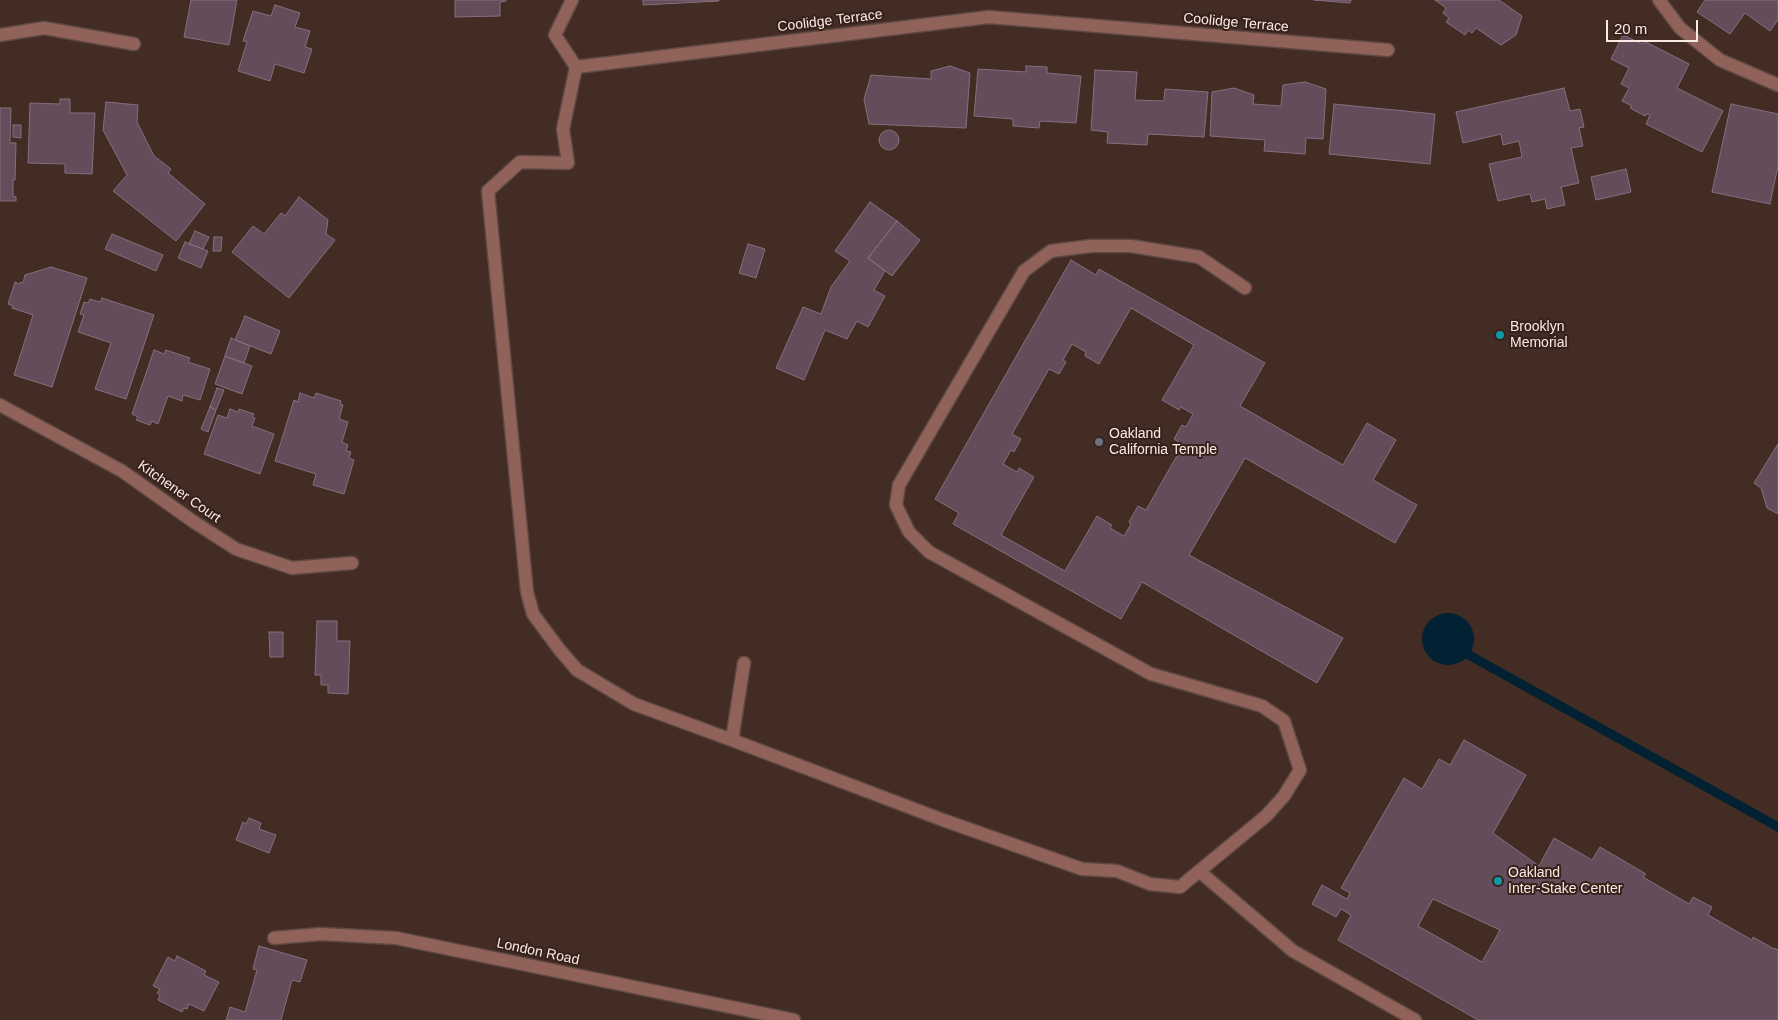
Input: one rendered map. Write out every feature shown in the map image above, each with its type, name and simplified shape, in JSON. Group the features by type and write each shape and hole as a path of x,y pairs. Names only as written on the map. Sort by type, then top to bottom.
{"street":[{"path":"572,0 555,35 576,66 563,129 568,162 520,162 488,191 527,592 533,614 558,649 577,670 634,704 943,820 1082,869 1118,871 1150,884 1180,887 1266,816 1284,796 1300,770 1284,721 1262,706 1152,674 937,557 929,552 909,532 896,505 899,485 1024,272 1050,251 1091,246 1131,246 1199,257 1245,288"},
{"path":"1659,0 1680,28 1720,60 1778,85"},
{"name":"Coolidge Terrace","path":"576,66 989,17 1388,50"},
{"path":"0,35 44,28 134,44"},
{"name":"Kitchener Court","path":"0,405 122,471 236,549 292,568 352,563"},
{"path":"732,740 744,663"},
{"path":"1200,871 1293,951 1415,1020"},
{"name":"London Road","path":"274,938 321,934 396,938 794,1020"}],"water":[{"path":"1448,613 1458,615 1466,621 1472,629 1474,639 1472,649 1466,657 1458,663 1448,665 1438,663 1430,657 1424,649 1422,639 1424,629 1430,621 1438,615"}],"building":[{"path":"191,0 237,0 229,45 184,37"},
{"path":"455,0 506,1 500,2 500,16 455,17"},
{"path":"643,0 719,0 719,1 643,5"},
{"path":"1314,0 1351,0 1350,3"},
{"path":"1435,0 1499,0 1522,16 1516,35 1501,45 1476,28 1472,33 1468,30 1465,35 1446,22 1449,18 1443,13 1446,8"},
{"path":"1705,0 1778,0 1778,20 1770,31 1745,13 1730,34 1697,12"},
{"path":"275,5 300,13 295,27 310,31 305,47 312,49 304,73 275,64 270,81 238,71 247,42 243,41 253,11 271,16"},
{"path":"1623,35 1642,44 1644,41 1689,64 1677,88 1723,111 1702,152 1646,124 1650,115 1646,114 1645,116 1622,101 1629,88 1621,84 1629,68 1611,59"},
{"path":"950,66 970,73 966,128 869,124 864,99 871,75 931,79 931,71"},
{"path":"1026,66 1047,67 1047,73 1081,76 1076,123 1040,121 1039,128 1013,126 1013,119 974,116 978,69 1026,72"},
{"path":"1095,70 1137,72 1135,100 1164,101 1165,89 1208,92 1204,137 1148,134 1147,145 1107,143 1108,132 1091,130"},
{"path":"1305,82 1326,89 1323,139 1306,138 1305,154 1264,151 1265,140 1210,136 1212,92 1234,88 1254,95 1253,104 1281,106 1283,85"},
{"path":"1564,88 1570,111 1580,109 1584,127 1579,128 1583,146 1571,148 1579,183 1561,187 1565,205 1547,209 1545,199 1532,202 1530,194 1498,201 1489,164 1522,157 1519,141 1503,145 1501,134 1463,143 1456,112"},
{"path":"60,99 70,99 70,113 95,113 92,174 65,173 65,164 28,163 30,103 60,104"},
{"path":"106,102 138,105 137,122 154,156 171,169 168,173 205,204 176,241 113,191 127,175 103,130"},
{"path":"1334,104 1435,114 1430,164 1329,154"},
{"path":"1731,104 1778,114 1778,166 1770,204 1712,192"},
{"path":"0,108 11,108 10,143 16,143 13,196 16,197 16,201 0,201"},
{"path":"13,125 21,125 21,138 13,137"},
{"path":"889,130 896,133 899,140 896,147 889,150 882,147 879,140 882,133"},
{"path":"1626,169 1631,192 1596,200 1591,177"},
{"path":"299,197 328,220 326,234 335,240 289,298 232,252 253,226 264,234 281,213 285,216"},
{"path":"870,202 897,221 868,258 885,271 874,290 885,296 868,327 857,321 847,339 825,330 804,380 776,368 803,307 821,314 831,287 850,261 835,251"},
{"path":"897,221 920,240 892,276 868,258"},
{"path":"195,231 209,237 203,249 189,244"},
{"path":"112,234 163,255 156,271 105,249"},
{"path":"214,237 222,237 221,251 213,251"},
{"path":"185,242 208,251 201,268 178,258"},
{"path":"748,244 765,249 756,278 739,273"},
{"path":"1071,260 1096,275 1099,269 1265,363 1240,406 1343,465 1367,423 1396,440 1373,480 1417,505 1395,543 1245,458 1189,555 1343,638 1317,683 1142,582 1121,619 953,524 959,513 935,499"},
{"path":"51,267 87,278 52,387 14,375 33,315 12,308 13,306 8,304 15,282 23,283 25,275"},
{"path":"102,298 154,315 126,399 95,389 111,343 78,332 84,315 80,314 84,302 88,303 90,299 100,302"},
{"name":"Oakland California Temple","path":"1131,308 1194,345 1162,400 1179,410 1181,407 1193,414 1186,427 1182,425 1174,439 1183,445 1146,510 1138,506 1124,536 1110,528 1112,525 1097,516 1065,571 1001,535 1034,477 1019,468 1017,472 1003,464 1011,450 1014,452 1021,439 1012,434 1049,369 1059,374 1066,362 1063,360 1072,344 1086,352 1085,356 1099,364"},
{"path":"245,316 280,331 271,354 235,340"},
{"path":"231,338 250,346 244,363 225,356"},
{"path":"154,350 164,354 166,350 190,358 188,362 210,369 200,400 183,395 182,401 168,396 158,424 152,421 150,425 136,420 138,417 132,414"},
{"path":"225,356 252,366 242,394 215,384"},
{"path":"217,388 224,390 216,410 210,407"},
{"path":"300,393 314,398 316,393 341,401 340,404 343,405 339,419 348,422 342,442 348,445 346,451 351,452 349,458 354,460 344,494 313,485 316,474 275,461 294,400 298,402"},
{"path":"210,407 216,410 208,432 201,429"},
{"path":"230,409 238,412 239,409 254,414 252,417 255,418 252,426 274,434 260,474 204,454 218,415 227,418"},
{"path":"1778,444 1778,514 1767,508 1761,488 1754,483"},
{"path":"317,621 337,621 337,641 350,641 348,694 328,693 328,685 321,685 321,675 315,675"},
{"path":"269,632 283,632 283,657 270,657"},
{"name":"Oakland Inter-Stake Center","path":"1464,740 1526,775 1493,833 1539,866 1554,838 1592,860 1600,847 1646,874 1643,877 1689,904 1693,897 1712,907 1708,915 1752,940 1753,937 1778,950 1778,1020 1478,1020 1338,940 1351,915 1341,909 1336,917 1312,904 1322,885 1347,899 1350,893 1341,888 1404,778 1422,789 1439,759 1450,765","holes":["1433,899 1500,930 1482,962 1418,926"]},
{"path":"249,818 261,823 259,829 276,835 269,853 236,840 243,822 246,824"},
{"path":"259,946 307,960 300,982 292,980 281,1020 226,1020 230,1007 245,1012 257,970 253,969"},
{"path":"177,956 206,971 204,975 219,982 204,1011 189,1004 187,1009 184,1008 182,1012 158,1000 160,995 157,993 160,989 153,986 168,957 175,961"}],"waterway":[{"path":"1469,655 1778,827"}],"place":[{"name":"Brooklyn Memorial","path":"1500,335"},
{"name":"Oakland California Temple","path":"1099,442"},
{"name":"Oakland Inter-Stake Center","path":"1498,881"}]}
